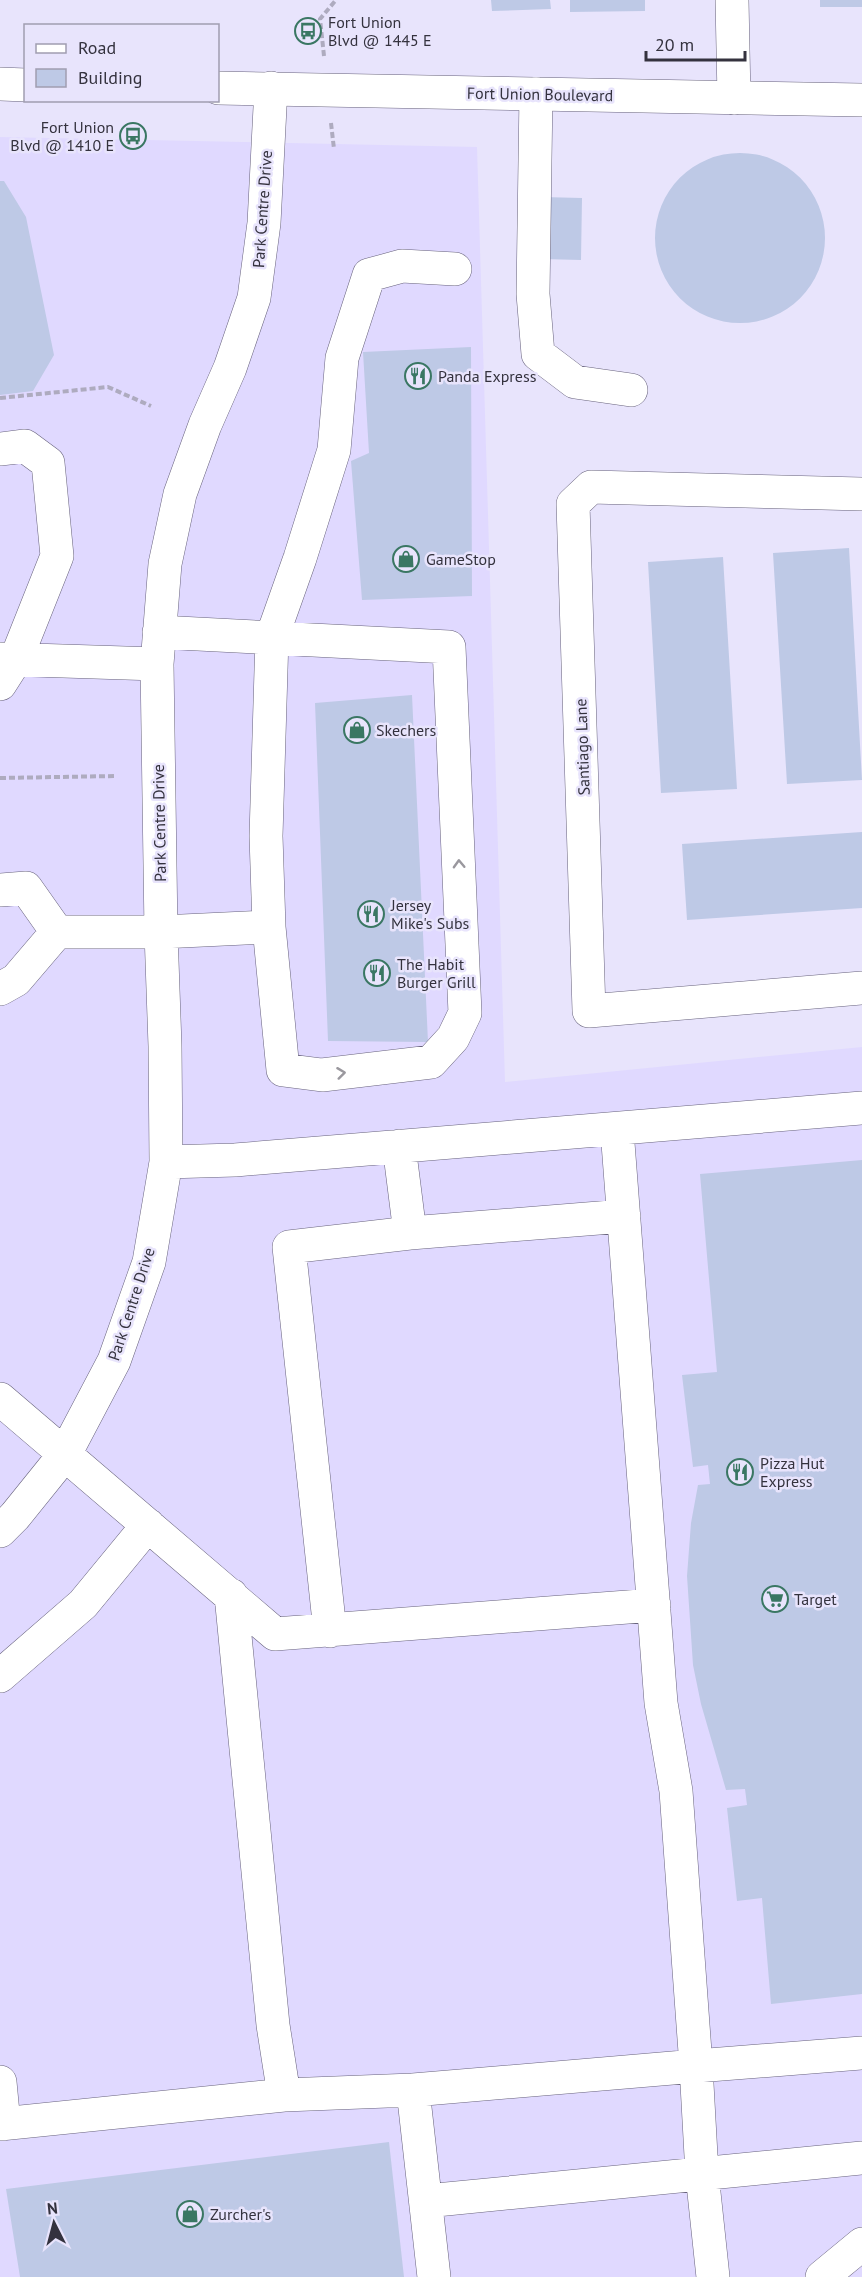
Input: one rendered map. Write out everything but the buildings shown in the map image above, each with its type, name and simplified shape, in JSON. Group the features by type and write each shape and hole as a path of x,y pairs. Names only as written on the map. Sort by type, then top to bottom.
{"street":[{"path":"732,0 734,98"},
{"path":"0,84 24,85"},
{"name":"Fort Union Boulevard","path":"219,88 862,100"},
{"name":"Park Centre Drive","path":"0,1531 65,1454 114,1361 149,1262 166,1162 158,648 165,564 180,494 205,425 230,368 254,297 264,223 271,88"},
{"path":"536,94 533,294 538,354 575,382 631,390"},
{"path":"5,667 158,648 272,638 450,646 465,1013 453,1038 431,1062 322,1075 283,1070 269,927 266,836 272,638 334,450 342,358 369,275 402,266 455,269"},
{"path":"0,449 25,446 48,463 57,556 5,667"},
{"name":"Santiago Lane","path":"862,494 591,487 573,504 590,1011 862,988"},
{"path":"0,890 26,888 57,932"},
{"path":"0,989 16,980 57,932 161,932 269,927"},
{"path":"166,1162 235,1160 617,1130 862,1107"},
{"path":"617,1130 661,1702 676,1791 702,2174 713,2277"},
{"path":"399,1146 410,1233"},
{"path":"330,1631 289,1246 410,1233 624,1216"},
{"path":"0,1399 275,1634 654,1605"},
{"path":"0,1676 83,1604 148,1525"},
{"path":"231,1596 273,2025 284,2095"},
{"path":"0,2082 2,2124 284,2095 413,2090 862,2053"},
{"path":"413,2090 434,2277"},
{"path":"426,2201 862,2158"},
{"path":"822,2277 862,2244"}],"path":[{"path":"321,34 320,19 336,0"},
{"path":"0,398 108,387 151,406"},
{"path":"0,778 116,776"}],"shaded area":[{"path":"0,137 477,147 505,1082 862,1047 862,2277 0,2277"}],"place":[{"name":"Fort Union Blvd @ 1445 E","path":"308,31"},
{"name":"Fort Union Blvd @ 1410 E","path":"133,136"},
{"name":"Panda Express","path":"418,376"},
{"name":"GameStop","path":"406,559"},
{"name":"Skechers","path":"357,730"},
{"name":"Jersey Mike's Subs","path":"371,914"},
{"name":"The Habit Burger Grill","path":"377,973"},
{"name":"Pizza Hut Express","path":"740,1472"},
{"name":"Target","path":"775,1599"},
{"name":"Zurcher's","path":"190,2214"}]}
